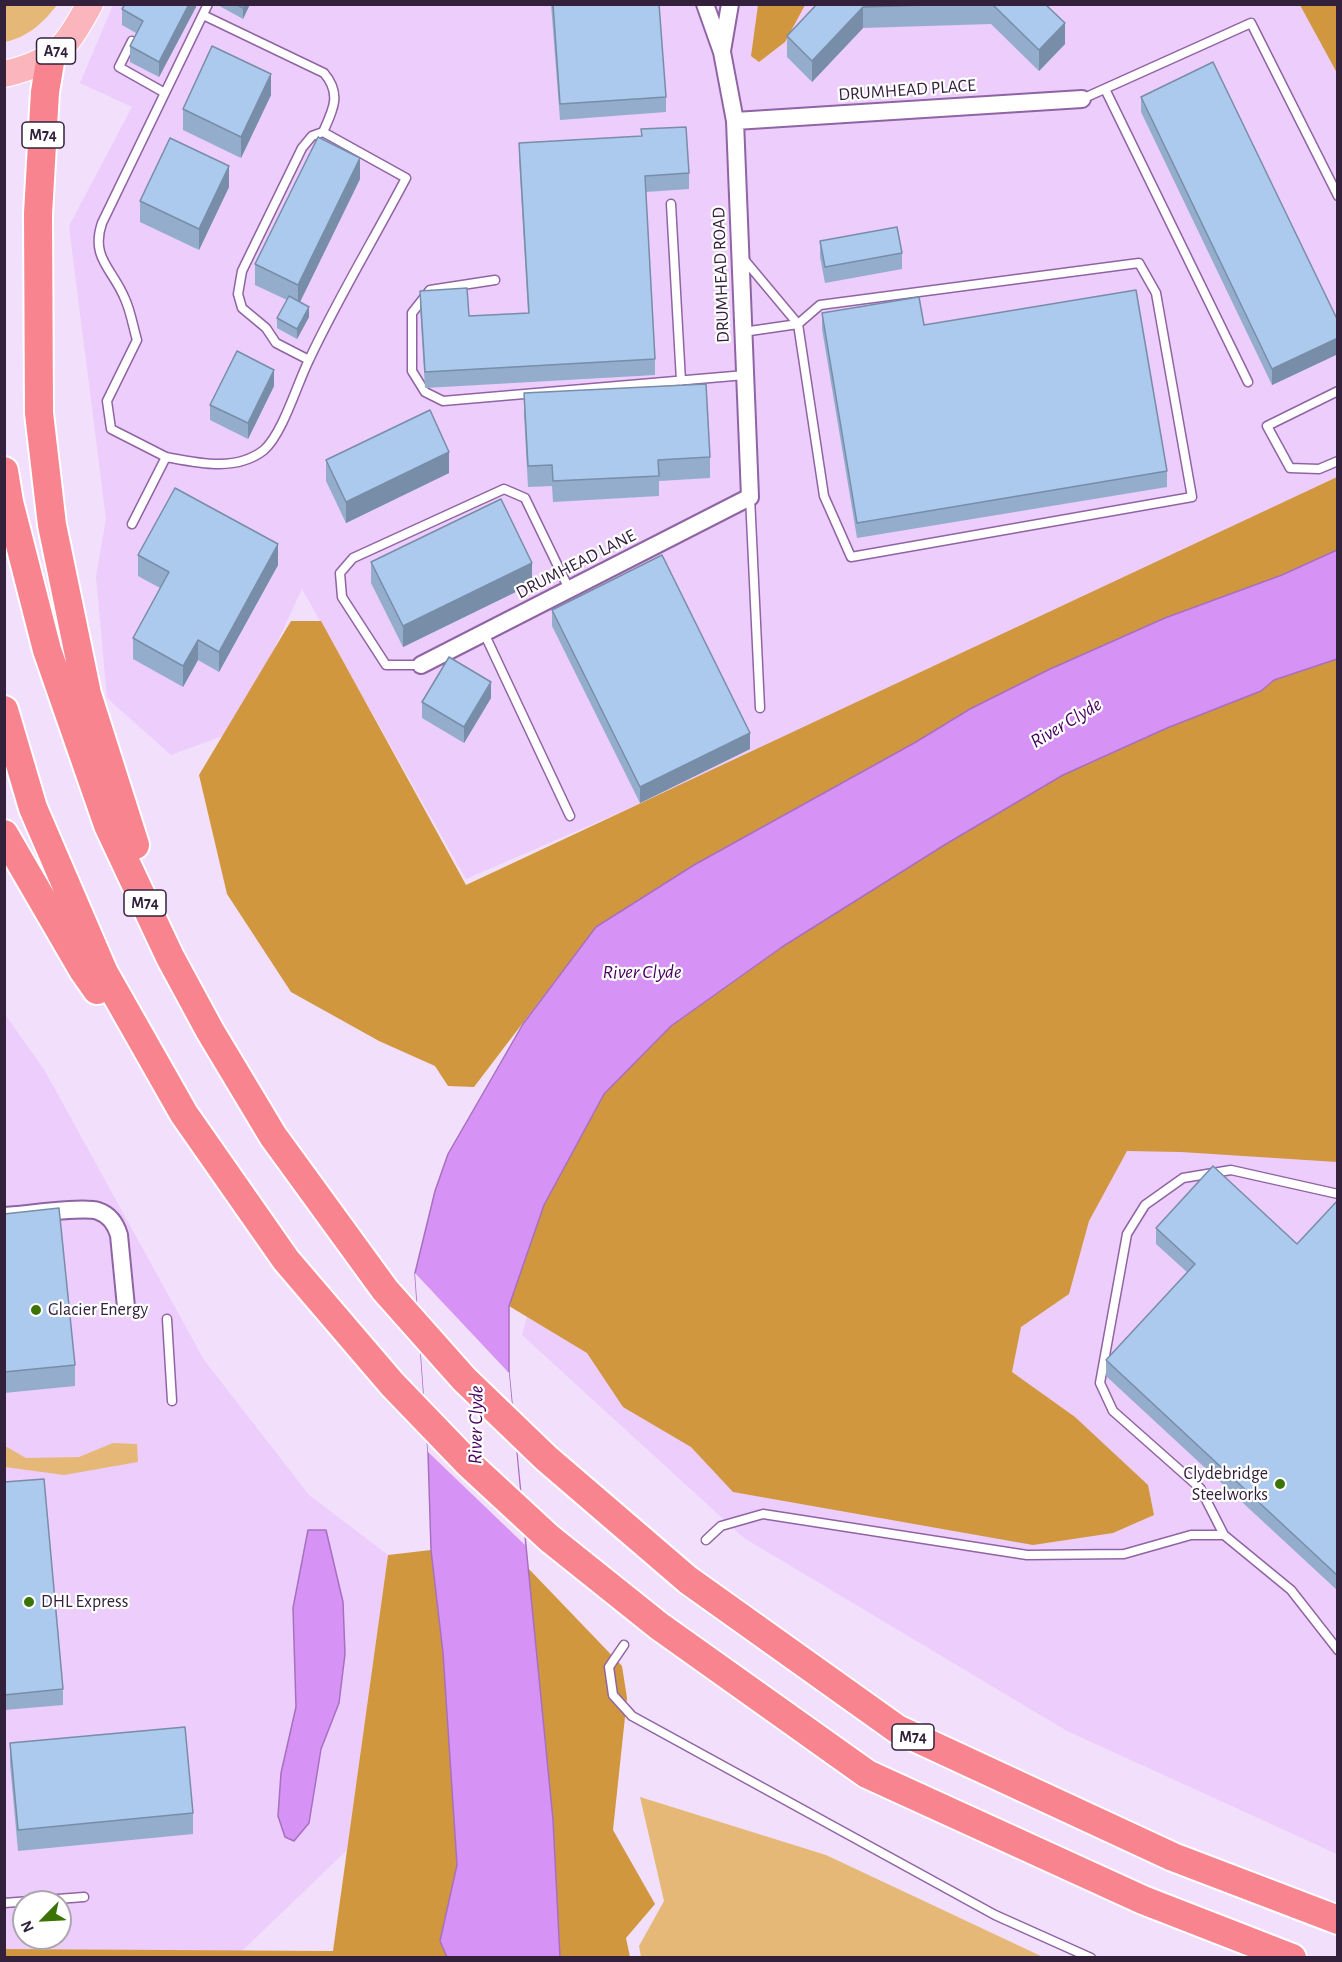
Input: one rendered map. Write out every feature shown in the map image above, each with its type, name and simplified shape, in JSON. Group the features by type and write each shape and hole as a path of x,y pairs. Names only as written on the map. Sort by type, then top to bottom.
{"highway":[{"name":"M74","path":"51,56 45,92 38,214 38,322 39,413 52,525 87,694 170,957"},
{"name":"M74","path":"4,471 9,502 47,651 108,825 170,957 210,1031 273,1136 385,1290 464,1379 546,1458 688,1580 897,1729 1173,1857 1338,1920"},
{"path":"4,710 33,808 104,973 184,1114"},
{"path":"4,834 83,970 286,1260 392,1384 469,1464 549,1538 659,1626 867,1774 1143,1900 1292,1958"}],"main road":[{"name":"A74","path":"4,74 22,70 51,56 67,42 90,4"}],"street":[{"path":"705,4 722,52"},
{"path":"722,52 730,4"},
{"name":"DRUMHEAD ROAD","path":"722,52 735,121 750,497"},
{"name":"DRUMHEAD PLACE","path":"735,121 1082,99"},
{"name":"DRUMHEAD LANE","path":"421,665 750,497"},
{"path":"4,1216 88,1210 105,1215 116,1227 119,1235 126,1306"}],"lane":[{"path":"208,4 97,237 100,257 126,301 137,340 107,400 111,429 166,456 226,465 248,459 264,450 275,436 309,360 406,178 323,132"},
{"path":"203,15 324,73 332,83 335,97 332,112 323,132 312,136 303,148 242,271 238,294 242,308 266,328 276,344 309,360"},
{"path":"1082,99 1251,23 1338,196"},
{"path":"132,42 119,67 165,93"},
{"path":"1105,89 1248,382"},
{"path":"671,204 681,381"},
{"path":"740,255 798,324 824,496 851,558 1192,497 1156,292 1138,263 820,305 798,324 743,332"},
{"path":"495,280 430,290 412,313 412,371 425,392 443,401 745,375"},
{"path":"1338,392 1267,426 1290,468 1319,470 1338,461"},
{"path":"132,524 166,456"},
{"path":"421,665 386,665 342,597 340,573 353,558 504,489 525,498 569,589"},
{"path":"750,497 760,708"},
{"path":"484,633 570,816"},
{"path":"1338,1194 1232,1170 1183,1178 1145,1204 1126,1234 1101,1383 1113,1411 1200,1488 1224,1535 1291,1590 1338,1650"},
{"path":"167,1319 172,1401"},
{"path":"706,1540 721,1526 763,1514 1027,1555 1124,1554 1191,1535 1224,1535"},
{"path":"624,1645 609,1667 613,1695 632,1716 995,1915 1091,1958"},
{"path":"4,1903 84,1897"}],"shaded area":[{"path":"4,5 57,5 34,28 21,37 5,42"},
{"path":"113,5 1310,5 1337,62 1337,477 775,745 466,879 302,589 236,731 171,755 107,698 96,576 106,519 69,226 132,107 80,83"},
{"path":"758,5 805,5 785,42 759,62 751,56"},
{"path":"1300,5 1337,5 1337,73"},
{"path":"1337,477 1337,550 1282,575 1165,618 1048,670 970,709 916,742 694,865 596,927 474,1087 448,1086 435,1066 379,1041 291,992 227,894 199,775 291,621 321,621 466,885"},
{"path":"1337,659 1337,1162 1181,1152 1127,1151 1089,1221 1069,1294 1021,1327 1012,1372 1075,1417 1148,1485 1154,1515 1113,1533 1033,1545 733,1492 691,1447 623,1407 587,1353 509,1306 544,1205 604,1094 671,1026 782,947 946,844 1063,775 1167,728 1261,691 1274,680"},
{"path":"1337,670 1337,1854 1067,1731 744,1538 522,1335 556,1212"},
{"path":"4,1013 45,1071 204,1360 309,1495 388,1555 347,1850 242,1951 72,1950 72,1890 12,1890 12,1949 5,1949"},
{"path":"113,1443 137,1444 138,1462 64,1475 5,1467 5,1446 26,1458 79,1457"},
{"path":"431,1550 443,1653 457,1865 440,1941 447,1957 5,1958 5,1949 333,1951 388,1555"},
{"path":"527,1567 622,1666 627,1698 613,1830 655,1904 626,1938 630,1957 560,1957 553,1820"},
{"path":"640,1797 826,1855 1043,1957 641,1957 639,1946 664,1901"}],"water":[{"name":"River Clyde","path":"1337,550 1337,659 1274,680 1261,691 1167,728 1063,775 946,844 782,947 671,1026 604,1094 544,1205 509,1306 509,1373 553,1820 560,1957 447,1957 440,1941 457,1865 443,1653 431,1550 428,1452 415,1273 435,1191 448,1154 523,1024 596,927 694,865 916,742 970,709 1048,670 1165,618 1282,575"},
{"path":"308,1530 326,1530 343,1602 345,1654 339,1703 321,1749 309,1823 294,1841 285,1837 278,1816 281,1773 296,1707 293,1608"}],"pier":[{"path":"415,1273 509,1373 525,1545 428,1452"}],"building":[{"path":"125,4 189,4 159,62 130,46 143,21 122,9"},
{"path":"553,4 659,4 666,97 560,104"},
{"path":"817,4 955,4 863,7 812,61 787,36"},
{"path":"992,4 1045,4 1065,23 1039,50"},
{"path":"212,46 271,74 241,137 183,109"},
{"path":"1213,62 1338,321 1338,338 1272,369 1141,97"},
{"path":"686,127 689,173 645,176 655,359 425,372 420,291 467,288 469,316 529,313 519,143 642,136 641,129"},
{"path":"318,137 360,158 298,285 255,264"},
{"path":"170,138 229,166 199,229 140,201"},
{"path":"897,227 902,253 825,267 820,241"},
{"path":"1136,290 1167,471 857,523 822,313 919,297 924,325"},
{"path":"289,296 309,307 297,329 277,318"},
{"path":"237,351 274,370 248,423 210,405"},
{"path":"706,384 710,457 658,460 659,476 553,481 552,465 528,466 524,393"},
{"path":"430,410 449,452 346,502 326,460"},
{"path":"175,488 278,544 219,652 198,640 183,666 133,638 169,572 138,555"},
{"path":"501,499 532,563 403,626 371,562"},
{"path":"662,555 750,733 640,787 552,610"},
{"path":"449,657 491,682 464,727 422,702"},
{"name":"Clydebridge Steelworks","path":"1213,1166 1297,1244 1338,1200 1338,1576 1106,1360 1195,1264 1156,1228"},
{"name":"Glacier Energy","path":"59,1208 75,1365 4,1372 4,1214"},
{"name":"DHL Express","path":"44,1479 63,1689 4,1695 4,1482"},
{"path":"185,1727 193,1813 18,1830 10,1743"}],"place":[{"name":"Glacier Energy","path":"36,1310"},
{"name":"Clydebridge Steelworks","path":"1280,1484"},
{"name":"DHL Express","path":"29,1602"}]}
